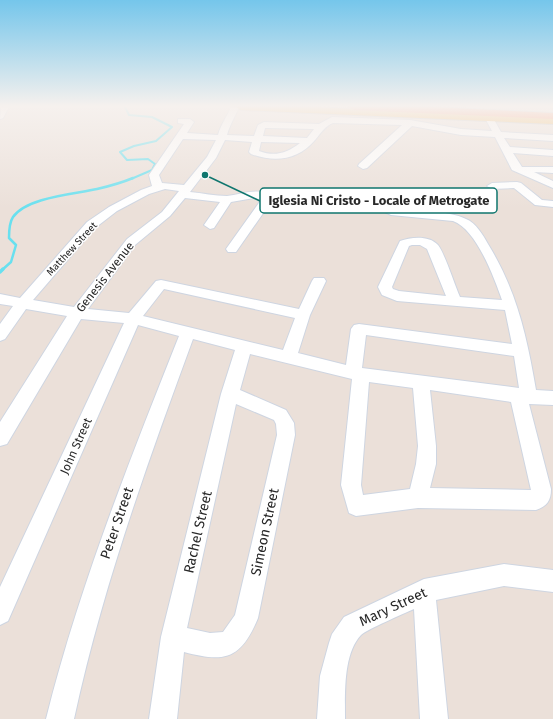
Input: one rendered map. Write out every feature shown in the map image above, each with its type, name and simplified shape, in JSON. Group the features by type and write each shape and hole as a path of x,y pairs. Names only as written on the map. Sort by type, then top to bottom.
{"street":[{"path":"158,188 154,175 178,141"},
{"name":"Genesis Avenue","path":"0,438 77,313 131,242 166,214 211,158 220,141"},
{"path":"257,141 254,152 274,158 283,157 309,141"},
{"path":"301,141 309,141"},
{"path":"363,166 391,141"},
{"path":"501,141 516,168 553,185"},
{"path":"506,150 553,153"},
{"path":"516,168 553,170"},
{"path":"492,186 517,185 539,203 553,204"},
{"name":"Matthew Street","path":"0,334 23,303 91,225 113,209 145,192 164,186 227,198 250,195 263,196 267,199 232,248"},
{"path":"210,225 227,201 227,198"},
{"path":"391,212 454,218 463,221 468,225 485,248 511,305 522,351 523,396 541,489 541,496 536,500 418,498 356,506 351,485 359,329 522,351"},
{"path":"455,302 433,247 428,243 411,241 404,244 385,287 387,292 397,296 455,302 511,305"},
{"path":"288,358 304,315 320,281"},
{"name":"John Street","path":"0,613 134,319 161,284 304,315"},
{"path":"0,299 77,313 134,319 357,374 523,396 553,398"},
{"name":"Peter Street","path":"60,719 71,664 114,526 188,332"},
{"name":"Rachel Street","path":"163,719 173,638 230,394 244,347"},
{"path":"418,498 426,464 427,446 422,382"},
{"name":"Simeon Street","path":"173,638 209,645 229,642 239,632 246,618 286,435 285,423 280,415 230,394"},
{"name":"Mary Street","path":"331,719 333,676 341,643 353,626 424,591 504,575 553,580"},
{"path":"424,591 434,719"}],"waterway":[{"path":"131,179 152,170 155,164 148,159 127,160 120,152 134,146 157,141"},
{"path":"2,270 11,262 16,245 9,238 10,227 13,217 20,210 29,205 52,197 102,188 133,178"}],"place":[{"name":"Iglesia Ni Cristo - Locale of Metrogate","path":"205,175"}]}
